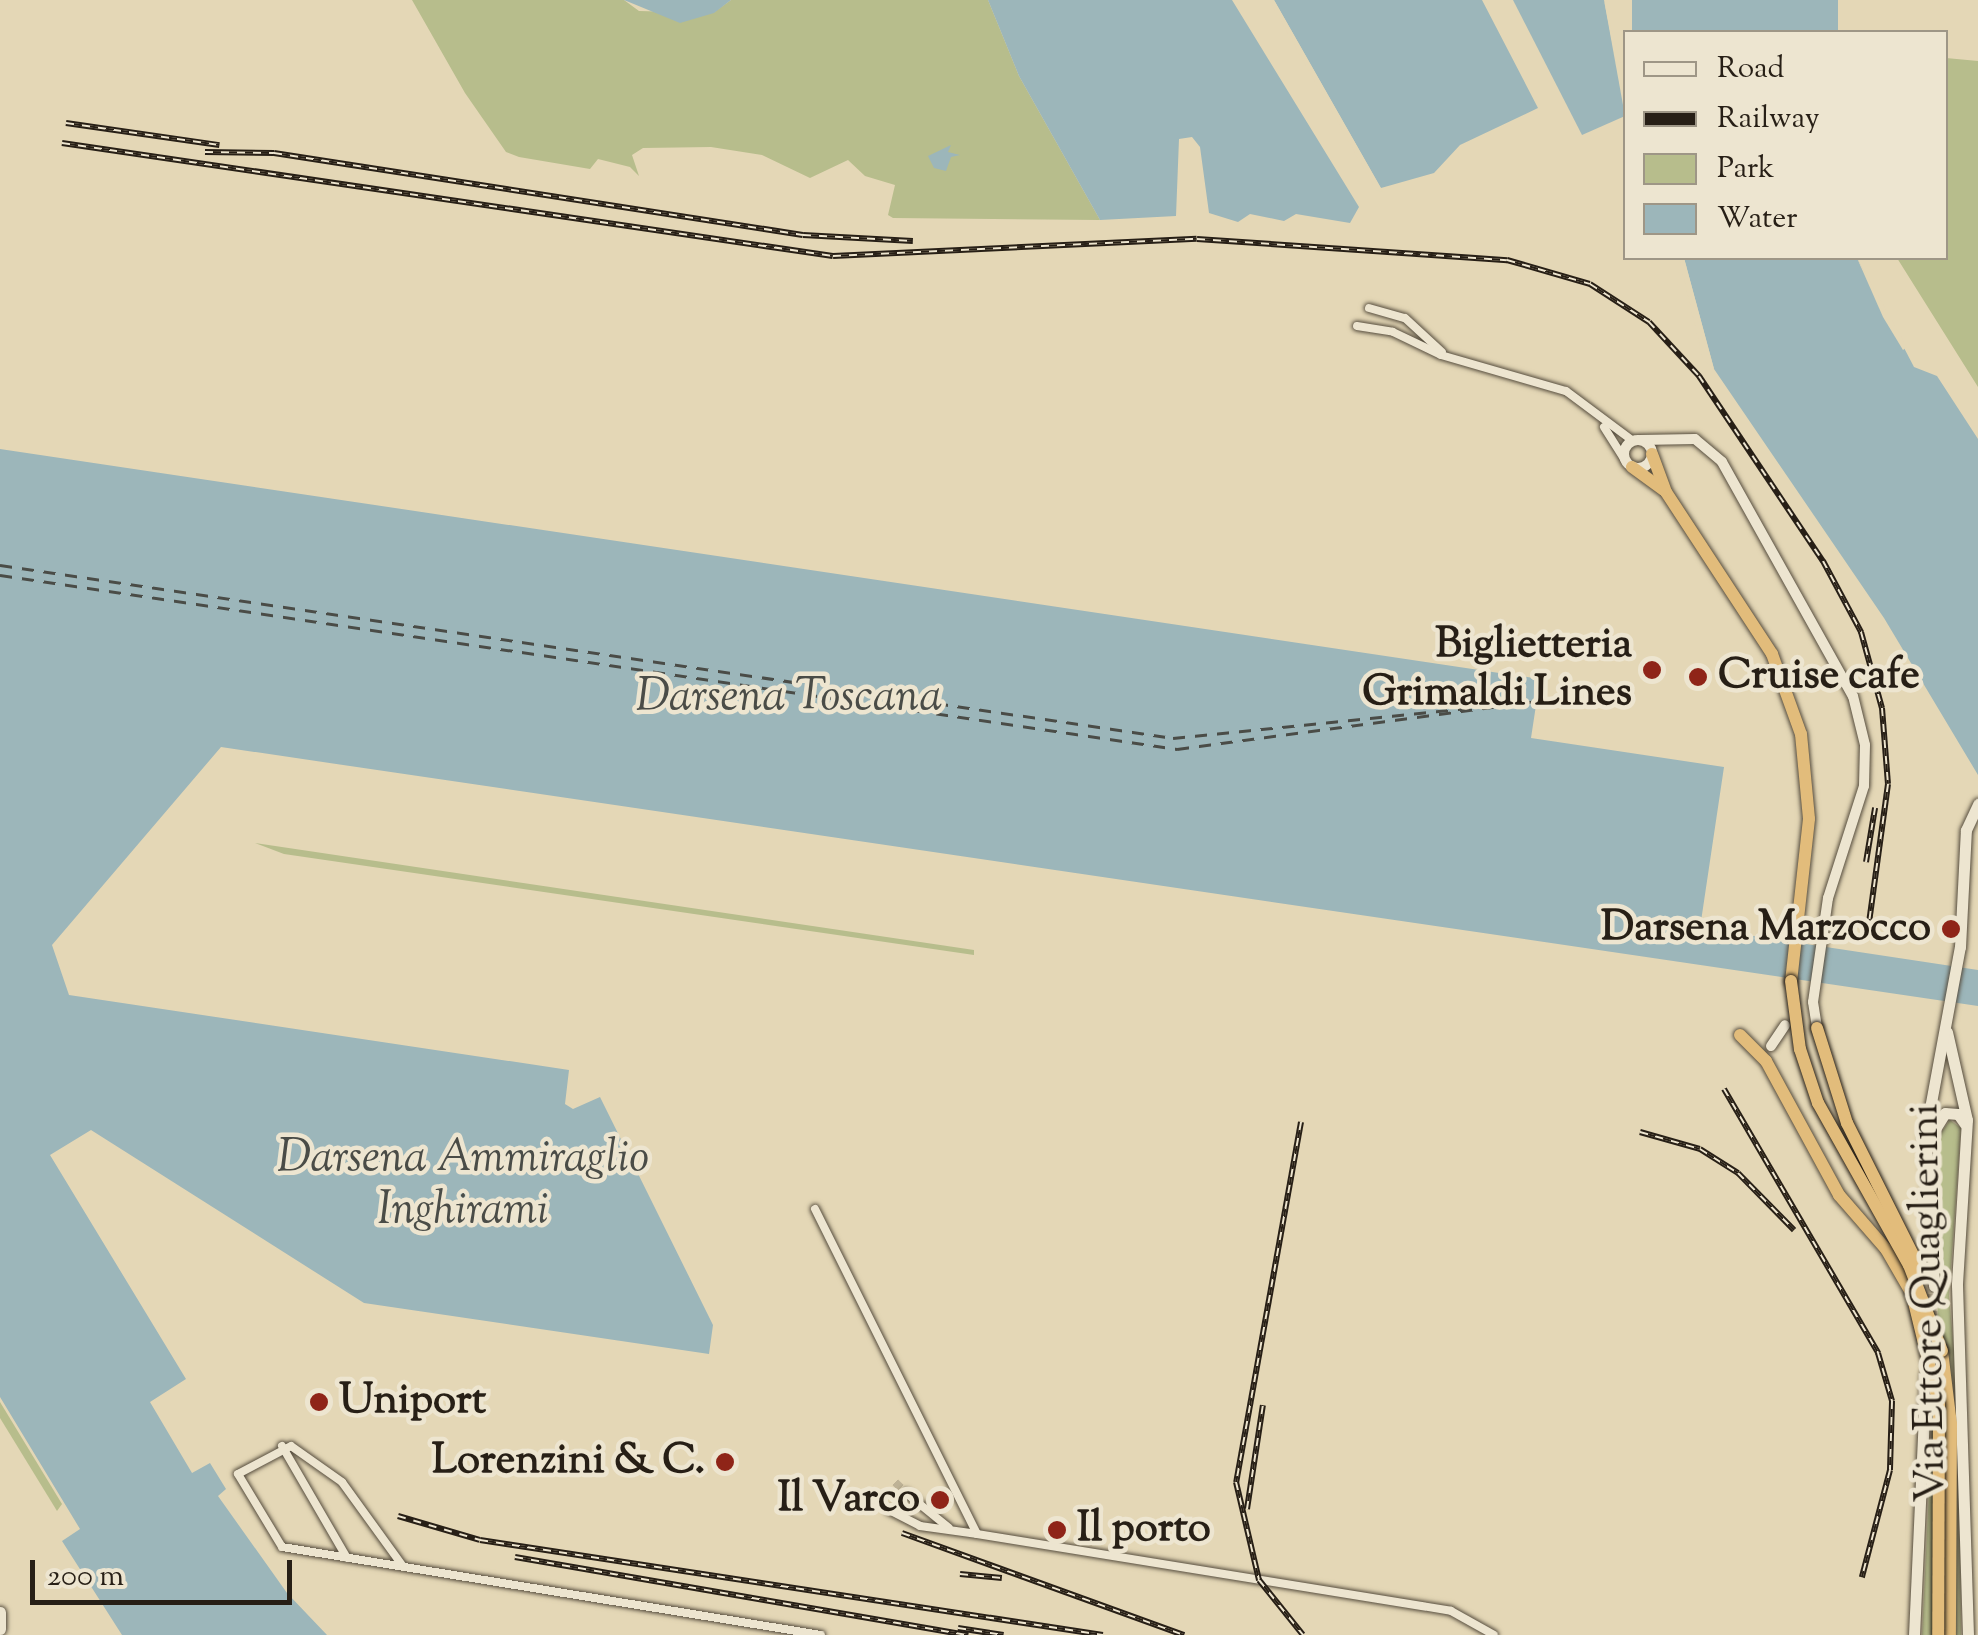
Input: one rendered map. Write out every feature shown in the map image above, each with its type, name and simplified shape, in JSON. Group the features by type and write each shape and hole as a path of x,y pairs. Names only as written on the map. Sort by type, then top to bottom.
{"highway":[{"path":"1652,453 1666,492 1780,670 1804,748 1809,819 1791,994 1806,1070 1830,1128 1912,1294 1939,1405 1938,1635"},
{"path":"1629,465 1666,492"},
{"path":"1817,1028 1847,1123 1922,1273 1942,1350 1951,1424 1950,1635"},
{"path":"1740,1035 1773,1073 1839,1195 1886,1249 1912,1294"},
{"path":"1771,1046 1773,1073"},
{"path":"1830,1128 1909,1265 1942,1350"}],"main road":[{"path":"1934,1286 1926,1117 1946,1065 1959,956 1963,844 1978,804"},
{"name":"Via Ettore Quaglierini","path":"1946,1065 1967,1128 1957,1285 1968,1635"},
{"path":"1927,1173 1938,1118 1958,1114 1967,1128"},
{"path":"1914,1635 1926,1373"},
{"path":"0,1612 0,1629"}],"street":[{"path":"1369,308 1405,318 1450,357"},
{"path":"1357,326 1393,332 1450,357 1566,391 1652,453"},
{"path":"1600,419 1629,465"},
{"path":"1629,465 1646,466 1652,453 1671,439"},
{"path":"1629,465 1624,450 1637,440 1700,441 1722,462 1853,696 1865,745 1864,786 1828,898 1814,988 1817,1028"},
{"path":"1801,1010 1814,988"},
{"path":"1771,1046 1785,1025"},
{"path":"816,1209 977,1534"},
{"path":"282,1446 347,1558"},
{"path":"282,1446 238,1478 278,1545 821,1635"},
{"path":"282,1446 332,1470 402,1566"},
{"path":"906,1493 952,1530"},
{"path":"889,1510 920,1526 1451,1611 1494,1635"}],"green space":[{"path":"412,0 624,0 639,11 713,13 731,0 988,0 1019,76 1100,220 893,218 888,215 895,185 865,176 848,160 810,178 762,155 711,147 643,148 632,155 639,176 630,167 598,159 590,169 519,157 506,152 465,93"},
{"path":"1948,58 1978,61 1978,387 1898,260 1948,260"},
{"path":"255,843 974,950 974,955 284,854"},
{"path":"1950,1120 1961,1128 1949,1296 1959,1407 1961,1635 1922,1635 1940,1262 1932,1145"},
{"path":"0,1402 62,1504 57,1511 0,1418"}],"water":[{"path":"624,0 731,0 714,13 680,23"},
{"path":"988,0 1232,0 1359,207 1350,223 1296,214 1284,221 1250,214 1238,222 1209,213 1200,147 1192,137 1179,139 1176,216 1100,220 1019,76"},
{"path":"1274,0 1482,0 1538,108 1460,145 1434,173 1381,188"},
{"path":"1513,0 1604,0 1623,117 1582,135"},
{"path":"1632,0 1838,0 1838,30 1632,30"},
{"path":"951,145 948,152 960,155 951,157 946,171 934,168 928,156"},
{"path":"1685,260 1858,260 1914,367 1937,376 1978,439 1978,775 1884,618 1714,369"},
{"path":"0,449 1540,679 1531,738 1724,767 1700,928 1978,970 1978,1006 221,747 52,945 69,995 569,1070 565,1104 573,1109 600,1097 713,1325 709,1354 364,1303 91,1130 50,1155 186,1379 150,1402 192,1473 210,1463 226,1489 218,1496 287,1593 327,1635 122,1635 62,1541 80,1529 0,1397"}],"pier":[{"path":"1269,0 1274,0 1383,192 1376,190"},
{"path":"1604,0 1623,73 1623,97"},
{"path":"1679,260 1685,260 1714,369 1703,359"},
{"path":"1858,260 1907,347 1903,350 1883,317"}],"ferry route":[{"path":"0,565 1173,738 1480,707"},
{"path":"0,575 1177,749 1536,701"}],"tunnel":[{"path":"1931,1321 1934,1286"},
{"path":"895,1482 906,1493"}],"railway":[{"path":"66,123 219,145"},
{"path":"62,143 833,256 1197,239 1507,260 1590,284 1649,322 1699,376 1823,561 1861,632 1882,708 1888,784 1867,937"},
{"path":"205,152 274,153 803,235 913,241"},
{"path":"1866,862 1875,808"},
{"path":"1724,1089 1878,1353 1892,1401 1890,1470 1862,1577"},
{"path":"1301,1122 1236,1482 1259,1580 1303,1635"},
{"path":"1640,1132 1700,1149 1738,1173 1794,1230"},
{"path":"1247,1509 1263,1405"},
{"path":"398,1516 480,1540 1103,1635"},
{"path":"902,1533 1184,1635"},
{"path":"515,1557 968,1635"},
{"path":"960,1574 1002,1578"},
{"path":"958,1628 1003,1635"}],"place":[{"name":"Biglietteria Grimaldi Lines","path":"1652,670"},
{"name":"Cruise cafe","path":"1698,677"},
{"name":"Darsena Marzocco","path":"1951,929"},
{"name":"Uniport","path":"319,1402"},
{"name":"Lorenzini & C.","path":"725,1462"},
{"name":"Il Varco","path":"940,1500"},
{"name":"Il porto","path":"1057,1530"}],"water label":[{"name":"Darsena Toscana","path":"789,699"},
{"name":"Darsena Ammiraglio Inghirami","path":"463,1186"}]}
